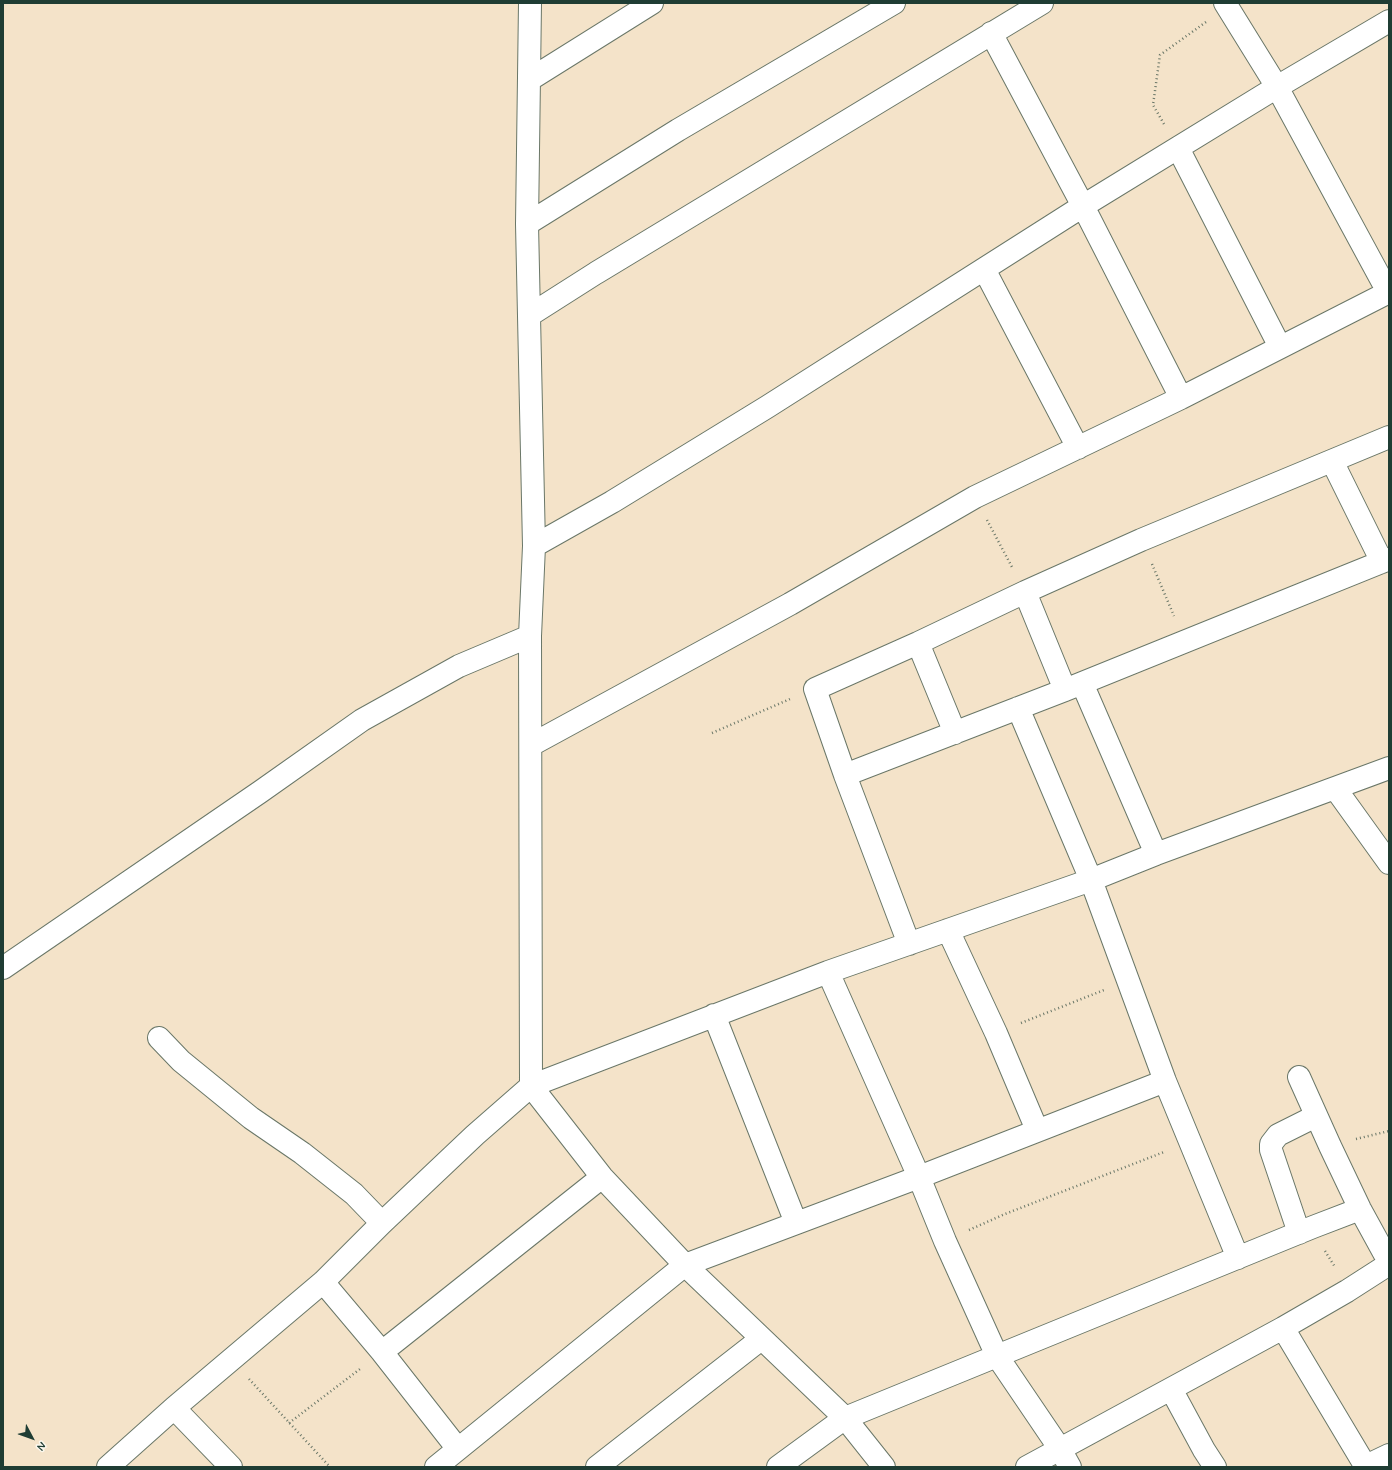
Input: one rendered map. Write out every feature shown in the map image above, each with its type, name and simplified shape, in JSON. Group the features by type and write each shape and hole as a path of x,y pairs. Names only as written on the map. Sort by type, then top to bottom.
{"street":[{"path":"530,3 527,224 534,546 530,636 531,1086 602,1177 685,1265 845,1418 884,1467"},
{"path":"529,80 652,3"},
{"path":"527,224 685,126 894,3"},
{"path":"530,315 596,273 1042,3"},
{"path":"531,745 790,604 975,497 1181,398 1388,292 1277,87 1229,4"},
{"path":"534,546 612,502 767,407 1083,206 1277,87 1387,27"},
{"path":"991,34 1083,206 1181,398"},
{"path":"1178,148 1280,347"},
{"path":"984,269 1078,448"},
{"path":"909,944 845,775 814,688 918,643 1025,592 1141,540 1389,437"},
{"path":"845,775 1074,686 1385,560 1332,461"},
{"path":"1025,592 1074,686 1156,854"},
{"path":"3,968 260,792 362,720 459,666 530,636"},
{"path":"918,643 955,733"},
{"path":"1018,708 1091,880 1165,1081 1238,1258"},
{"path":"108,1467 174,1408 323,1282 382,1223 480,1130 531,1086 828,972 1091,880 1156,854 1389,768"},
{"path":"1335,788 1389,863"},
{"path":"948,930 996,1033 1037,1130"},
{"path":"828,972 919,1177 945,1241 997,1356 1065,1458"},
{"path":"714,1016 796,1223"},
{"path":"159,1038 181,1061 251,1118 302,1153 354,1194 382,1223"},
{"path":"1027,1467 1065,1458 1170,1389 1347,1291 1389,1263 1360,1209 1299,1077"},
{"path":"436,1467 685,1265 919,1177 1165,1081"},
{"path":"1306,1230 1273,1160 1271,1144 1278,1135 1316,1116"},
{"path":"382,1352 602,1177"},
{"path":"778,1467 845,1418 1360,1209"},
{"path":"323,1282 382,1352 458,1449"},
{"path":"1282,1328 1365,1467 1389,1455"},
{"path":"597,1467 761,1339"},
{"path":"1170,1389 1215,1467"},
{"path":"174,1408 231,1467"}],"path":[{"path":"1178,148 1153,105 1160,55 1229,4"},
{"path":"975,497 1025,592"},
{"path":"1141,540 1185,641"},
{"path":"712,733 814,688"},
{"path":"996,1033 1128,980"},
{"path":"1330,1146 1389,1130"},
{"path":"945,1241 1005,1214 1189,1142"},
{"path":"1306,1230 1347,1291"},
{"path":"289,1423 382,1352"},
{"path":"231,1359 330,1467"}]}
